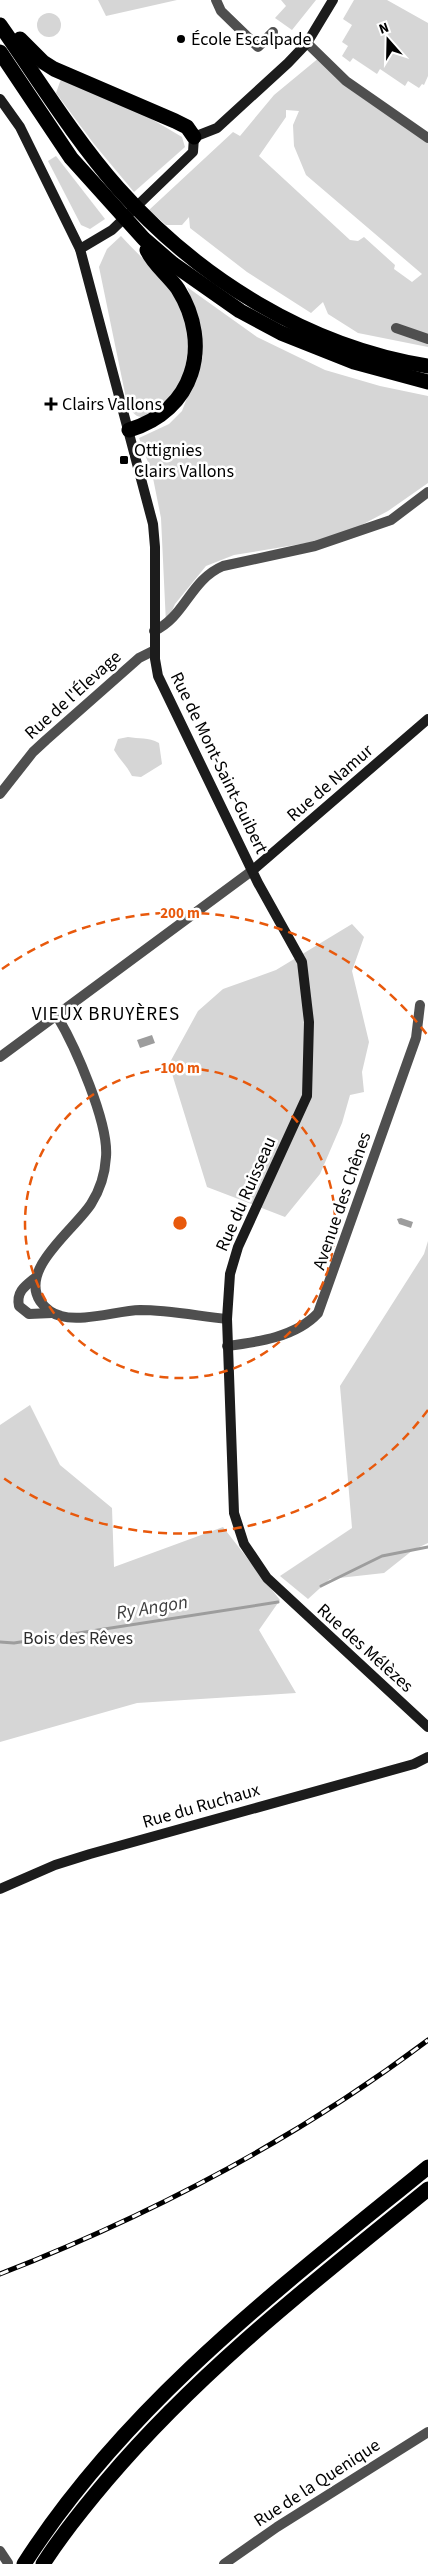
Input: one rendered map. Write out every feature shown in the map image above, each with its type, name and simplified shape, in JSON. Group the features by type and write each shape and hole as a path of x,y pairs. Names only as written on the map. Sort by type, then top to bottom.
{"highway":[{"path":"0,24 16,34 43,62 88,85 181,124 194,137"},
{"path":"0,24 66,118 118,187 157,228 217,278 288,320 357,356"},
{"path":"0,52 71,158 144,239 173,264 240,311 281,333 357,356 428,382"},
{"path":"129,430 158,418 172,406 190,377 195,360 196,342 188,308 178,289 148,253 144,239"},
{"path":"375,362 428,366"},
{"path":"24,2564 76,2491 128,2430 175,2382 248,2316 428,2167"},
{"path":"43,2564 90,2501 128,2456 188,2394 258,2330 428,2189"}],"street":[{"path":"216,0 221,11 258,47 273,32"},
{"path":"80,249 112,230 193,152 194,137 217,128 264,87 307,43 333,0"},
{"path":"307,43 346,81 427,136"},
{"name":"Rue de Mont-Saint-Guibert","path":"0,98 24,135 80,249 153,524 156,547 154,631 158,676 252,870"},
{"path":"396,328 428,339"},
{"path":"154,631 163,627 174,616 203,577 211,571 223,566 316,546 391,520 428,492"},
{"name":"Rue de l'Élevage","path":"0,794 42,743 139,658 155,650"},
{"name":"Rue de Namur","path":"252,870 428,719"},
{"path":"0,1057 252,870"},
{"name":"Rue du Ruisseau","path":"252,870 302,962 309,1022 307,1096 238,1247 230,1274 226,1318 234,1513 250,1555 280,1592"},
{"name":"Avenue des Chênes","path":"228,1346 249,1343 296,1330 318,1313 416,1038 420,1005"},
{"path":"57,1016 99,1111 105,1135 106,1157 103,1175 96,1196 42,1262 35,1278 20,1291 18,1298 19,1306 29,1314 52,1313 73,1318 141,1310 226,1318"},
{"path":"35,1278 38,1297 52,1313"},
{"name":"Rue des Mélèzes","path":"280,1592 428,1727"},
{"name":"Rue du Ruchaux","path":"0,1889 55,1865 90,1854 414,1764 428,1757"},
{"name":"Rue du Ruchaux","path":"414,1764 428,1763"},
{"name":"Rue de la Quenique","path":"224,2564 277,2527 428,2432"},
{"path":"0,2551 8,2563"}],"green space":[{"path":"98,0 177,0 106,16"},
{"path":"281,0 316,0 292,30 275,18 286,6"},
{"path":"354,0 387,0 428,23 428,76 424,85 422,84 419,88 408,81 405,86 380,69 377,74 353,58 350,62 342,56 348,46 342,42 352,25 343,19"},
{"path":"49,13 57,17 61,25 57,33 49,37 41,33 37,25 41,17"},
{"path":"320,57 354,92 428,143 428,347 358,333 328,314 323,302 311,313 247,272 190,228 189,217 182,225 166,225 149,210 233,132 240,136 274,95","holes":["286,110 299,111 293,125 294,146 306,175 422,274 412,282 394,269 395,265 364,237 358,241 350,240 259,156 286,117"]},
{"path":"61,79 143,114 182,137 185,147 134,192 94,144 56,93"},
{"path":"56,156 105,219 90,229 81,225 48,161"},
{"path":"121,236 154,270 176,299 184,316 187,331 188,346 185,369 179,384 160,409 144,417 137,416 128,408 99,267 107,249"},
{"path":"187,287 257,337 325,370 380,386 428,396 428,483 388,511 354,529 313,542 234,555 206,566 175,604 166,624 161,518 152,473 139,438 169,424 182,411 203,356 199,319"},
{"path":"128,737 147,739 159,743 162,764 141,777 132,776 114,750 118,739"},
{"path":"352,924 364,937 352,971 369,1042 362,1072 364,1092 350,1095 342,1123 320,1174 285,1217 207,1187 169,1064 198,1011 223,989 276,970"},
{"path":"428,1241 428,1543 413,1550 384,1573 330,1579 308,1599 280,1576 352,1528 340,1386 424,1254"},
{"name":"Bois des Rêves","path":"30,1405 60,1465 112,1508 114,1567 223,1527 280,1600 259,1630 296,1693 137,1703 0,1742 0,1425"}],"shaded area":[{"path":"152,1035 155,1043 140,1048 137,1040"},
{"path":"401,1218 413,1222 411,1228 399,1224 397,1219"}],"waterway":[{"name":"Ry Angon","path":"321,1586 382,1556 428,1547"},
{"name":"Ry Angon","path":"0,1642 14,1643 278,1602"}],"railway":[{"path":"0,2274 112,2226 222,2172 328,2110 428,2040"}],"place":[{"name":"École Escalpade","path":"181,39"},
{"name":"Clairs Vallons","path":"51,404"},
{"name":"Ottignies Clairs Vallons","path":"124,460"}],"district":[{"name":"VIEUX BRUYÈRES","path":"106,1014"}]}
